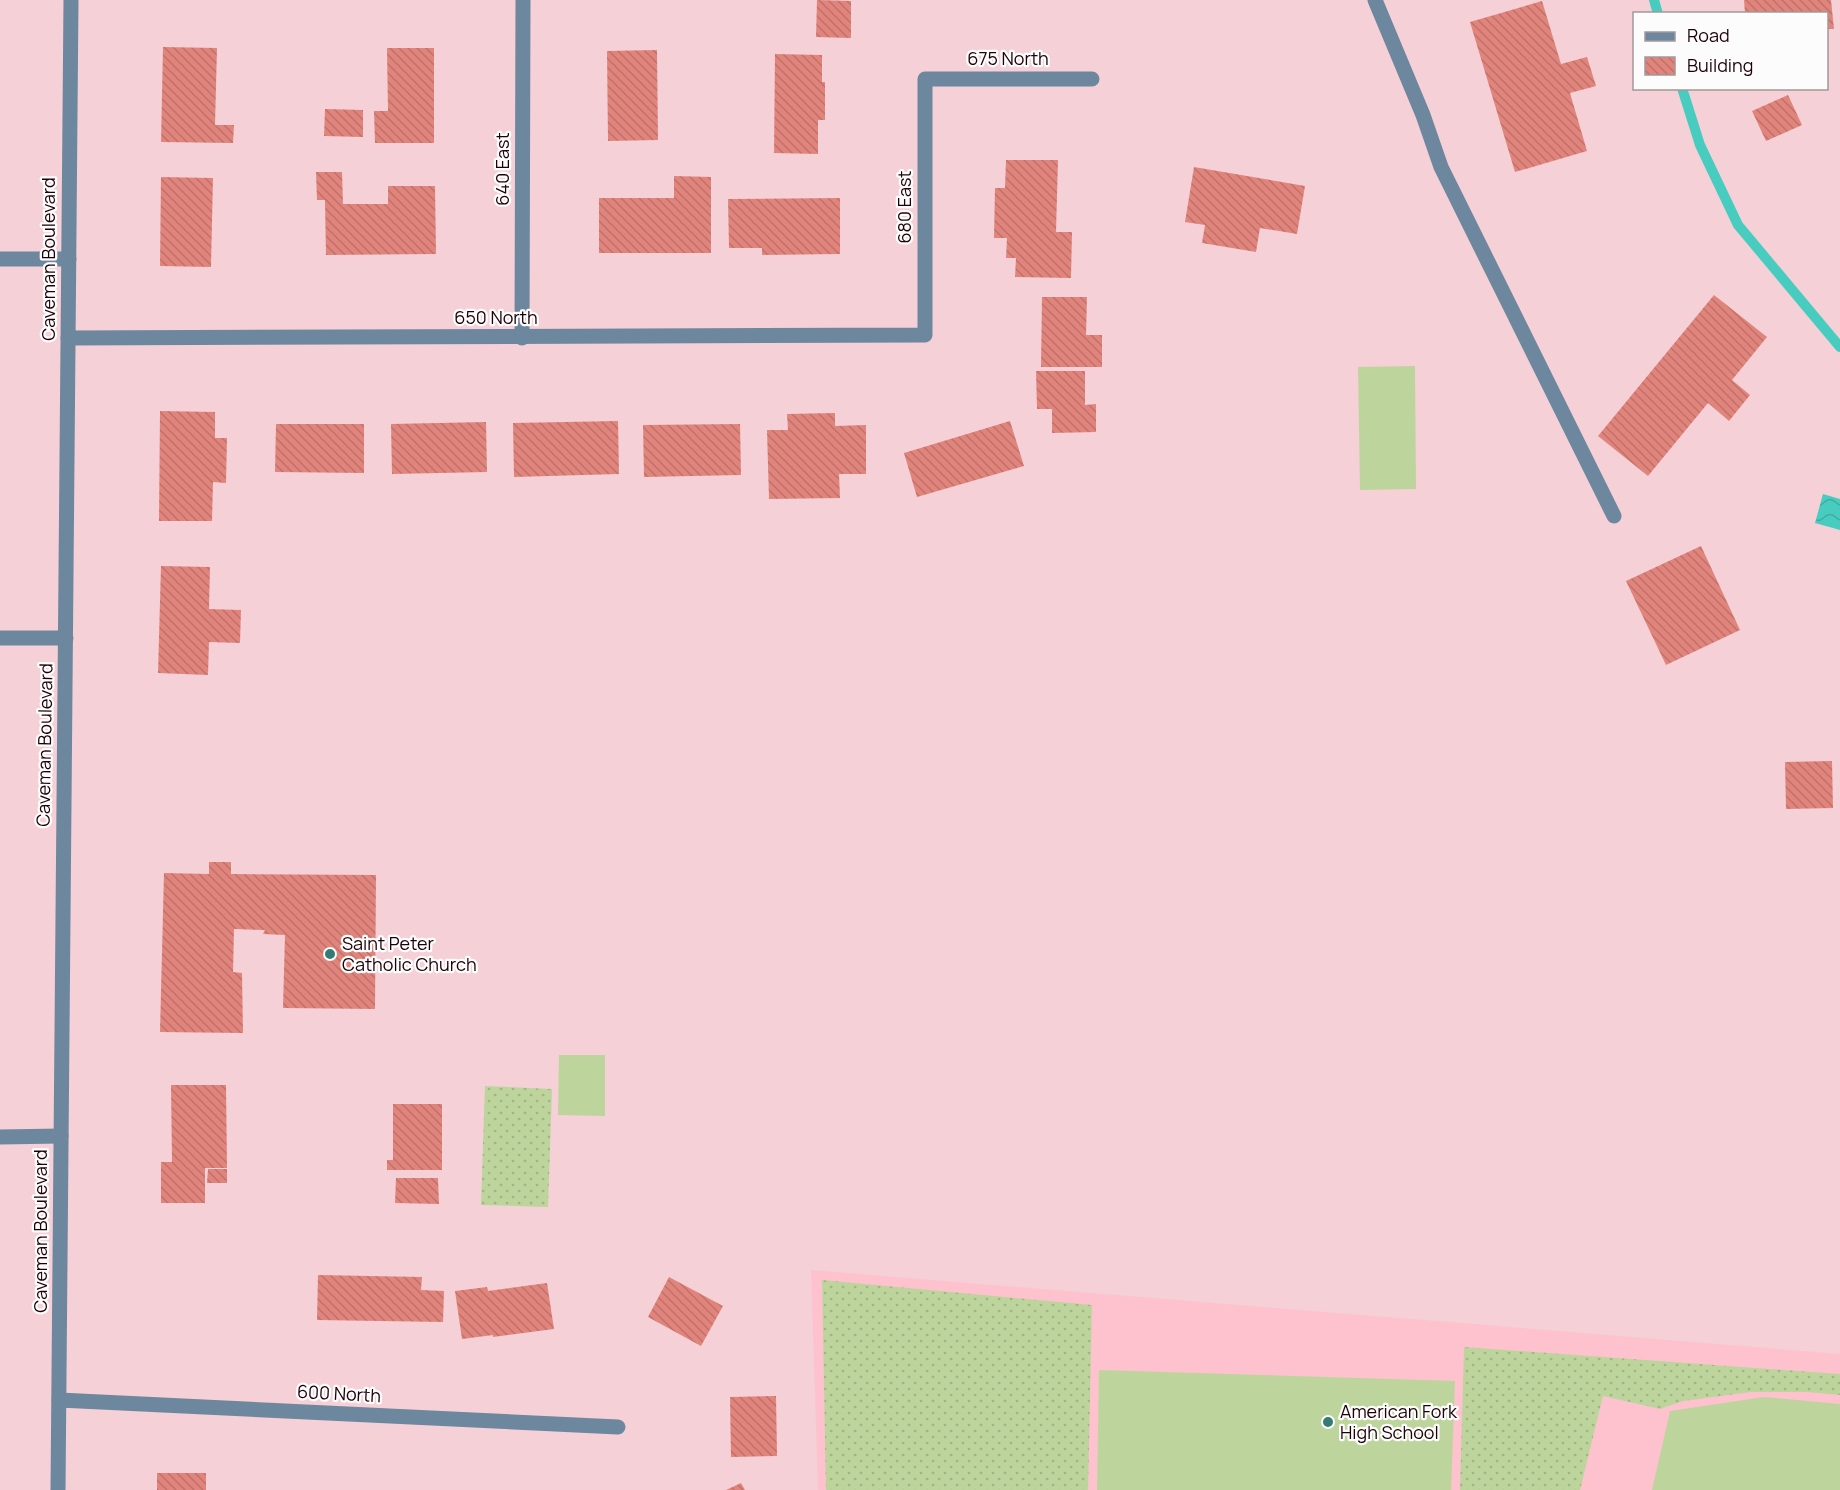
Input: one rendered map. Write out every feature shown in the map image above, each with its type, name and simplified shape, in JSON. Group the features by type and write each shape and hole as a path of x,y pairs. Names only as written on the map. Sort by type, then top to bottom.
{"street":[{"name":"Caveman Boulevard","path":"58,1490 71,0"},
{"name":"640 East","path":"522,338 523,0"},
{"path":"1375,0 1442,167 1614,516"},
{"name":"675 North","path":"925,79 1092,79"},
{"name":"680 East","path":"925,79 925,335"},
{"path":"0,259 69,259"},
{"name":"650 North","path":"68,338 925,335"},
{"path":"0,638 66,638"},
{"path":"0,1137 61,1136"},
{"name":"600 North","path":"59,1400 618,1427"}],"shaded area":[{"name":"American Fork High School","path":"811,1270 1840,1354 1840,1490 818,1490"}],"green space":[{"path":"1415,366 1416,489 1360,490 1358,367"},
{"path":"559,1055 605,1055 605,1116 558,1115"},
{"path":"485,1086 552,1089 548,1207 481,1205"},
{"path":"822,1280 1092,1305 1088,1490 826,1490"},
{"path":"1464,1347 1840,1374 1840,1395 1807,1392 1751,1392 1683,1401 1660,1409 1603,1396 1580,1490 1460,1490"},
{"path":"1099,1370 1455,1381 1451,1490 1097,1490"},
{"path":"1764,1397 1840,1404 1840,1490 1652,1490 1670,1411"}],"water":[{"path":"1823,494 1840,499 1840,530 1815,523"}],"building":[{"path":"817,0 851,1 851,38 816,37"},
{"path":"1744,0 1831,0 1834,29 1828,29 1828,12 1745,12"},
{"path":"1542,1 1561,64 1587,57 1596,86 1570,93 1587,151 1515,172 1470,22"},
{"path":"163,47 217,48 215,125 234,125 233,143 161,142"},
{"path":"387,48 434,48 434,143 375,143 374,111 388,111"},
{"path":"657,50 658,140 608,141 607,51"},
{"path":"775,54 822,55 825,120 818,120 818,154 774,153"},
{"path":"1788,95 1802,125 1766,141 1752,111"},
{"path":"325,109 363,110 363,137 324,136"},
{"path":"1006,160 1058,160 1056,232 1072,232 1071,278 1015,277 1016,258 1006,258 1007,238 994,238 995,188 1005,188"},
{"path":"1194,167 1305,186 1297,234 1260,228 1256,252 1202,243 1205,225 1185,222"},
{"path":"316,172 342,172 343,204 388,204 388,186 435,186 436,254 326,255 325,200 317,200"},
{"path":"674,176 711,177 711,253 599,253 599,198 674,198"},
{"path":"161,177 213,178 211,267 160,266"},
{"path":"840,198 840,254 762,255 762,248 729,248 728,199"},
{"path":"1714,295 1767,337 1732,380 1750,395 1729,421 1708,403 1648,476 1598,436"},
{"path":"1042,297 1087,297 1086,335 1102,335 1102,367 1041,367"},
{"path":"1036,371 1085,371 1085,405 1096,404 1096,432 1052,433 1052,409 1037,409"},
{"path":"160,411 215,412 215,438 227,438 226,483 213,482 212,521 159,521"},
{"path":"835,413 835,426 866,425 866,474 839,474 840,498 769,499 767,430 788,430 787,414"},
{"path":"618,421 619,474 514,477 513,423"},
{"path":"1010,421 1024,466 917,497 904,453"},
{"path":"486,422 487,472 392,474 391,424"},
{"path":"276,424 364,424 364,473 275,472"},
{"path":"740,424 741,475 644,477 643,425"},
{"path":"1701,546 1740,630 1666,665 1626,581"},
{"path":"161,566 210,567 209,609 241,610 240,643 209,642 208,675 158,673"},
{"path":"1832,761 1833,808 1786,809 1785,762"},
{"name":"Saint Peter Catholic Church","path":"209,862 231,862 231,874 376,875 375,1009 283,1008 285,935 263,934 265,930 234,929 233,972 242,973 243,1033 160,1032 164,873 209,874"},
{"path":"171,1085 226,1085 227,1168 205,1168 205,1203 161,1203 161,1162 172,1162"},
{"path":"393,1104 442,1104 442,1170 387,1170 387,1160 393,1160"},
{"path":"208,1169 227,1169 227,1183 207,1183"},
{"path":"396,1178 438,1178 439,1204 395,1203"},
{"path":"318,1275 422,1277 421,1290 444,1291 443,1322 317,1320"},
{"path":"669,1277 723,1306 701,1346 648,1317"},
{"path":"547,1283 554,1329 462,1339 455,1291 487,1287 488,1291"},
{"path":"776,1396 777,1456 731,1457 730,1397"},
{"path":"157,1473 206,1473 206,1490 157,1490"},
{"path":"741,1483 745,1490 726,1490"}],"waterway":[{"path":"1654,0 1657,12"},
{"path":"1683,90 1700,145 1738,225 1840,347"}],"place":[{"name":"Saint Peter Catholic Church","path":"330,954"},
{"name":"American Fork High School","path":"1328,1422"}]}
